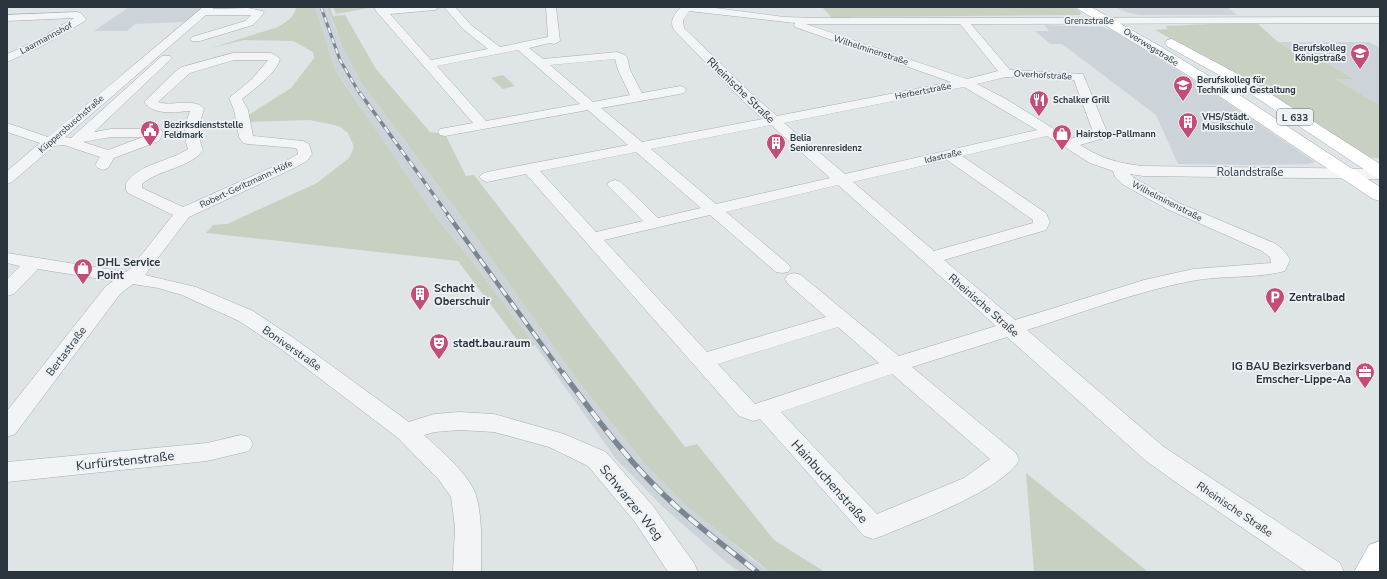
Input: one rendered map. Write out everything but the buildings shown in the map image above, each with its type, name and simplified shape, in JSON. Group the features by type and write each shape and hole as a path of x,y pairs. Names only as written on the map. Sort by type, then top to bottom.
{"main road":[{"name":"Overwegstraße","path":"1082,7 1133,21 1244,83 1380,173"},
{"name":"Overwegstraße","path":"1107,14 1380,195"},
{"path":"1370,572 1380,555"}],"street":[{"path":"382,9 435,7"},
{"path":"449,7 467,27 497,50"},
{"path":"429,64 554,40 551,7"},
{"path":"684,7 766,12 799,20"},
{"name":"Rheinische Straße","path":"688,7 678,18 677,26 750,100 840,180 1155,454 1330,572"},
{"path":"200,43 249,23 259,13 206,9"},
{"name":"Küppersbuschstraße","path":"71,138 135,69 206,9"},
{"path":"382,9 482,125"},
{"name":"Grenzstraße","path":"799,20 962,20 1107,14"},
{"name":"Laarmannshof","path":"7,18 77,15 82,19 36,45 7,58"},
{"name":"Wilhelminenstraße","path":"799,20 798,24 807,29 966,83 1000,102 1094,160 1120,168 1123,177 1128,181 1173,206 1268,247 1278,254 1281,260 1279,267 1268,270 1225,271 1176,278 1144,286 1012,329"},
{"path":"962,20 1006,73"},
{"path":"1133,21 1380,20"},
{"path":"176,35 200,43 221,60"},
{"name":"Küppersbuschstraße","path":"71,138 104,116 156,68 200,43"},
{"name":"Hainbuchenstraße","path":"520,46 1007,460 973,485 873,528 764,409"},
{"path":"540,63 617,55 621,57 624,70 638,97"},
{"name":"Robert-Geritzmann-Höfe","path":"130,278 138,272 183,213 289,165 306,154 304,147 298,144 248,140 246,137 241,110 235,98 256,82 273,63 274,59 265,56 237,56 181,73 151,102 153,105 162,108 194,107 197,109 191,128 193,143 196,150 188,156 140,175 134,183 134,190 183,213"},
{"path":"135,69 156,68"},
{"name":"Herbertstraße","path":"487,177 966,83 1006,73"},
{"name":"Overhofstraße","path":"1006,73 1079,77 1100,132 1099,135 1067,144"},
{"path":"445,132 680,90"},
{"path":"7,127 50,142 71,138 110,133 156,133 154,138 106,160 71,138"},
{"name":"Idastraße","path":"592,238 1047,132"},
{"name":"Küppersbuschstraße","path":"7,179 50,142"},
{"path":"930,258 1040,226 1042,222 1040,217 949,154"},
{"name":"Rolandstraße","path":"1120,168 1158,171 1380,173"},
{"path":"530,169 702,361 747,410 753,413 896,365 1012,329"},
{"path":"615,185 654,223"},
{"name":"Boniverstraße","path":"7,258 160,282 189,291 246,316 288,344 406,432 448,473 463,495 468,527 467,572"},
{"path":"7,290 34,262"},
{"name":"Bertastraße","path":"7,428 113,290 130,278"},
{"path":"702,361 842,319"},
{"name":"Schwarzer Weg","path":"406,432 434,423 459,421 494,423 556,440 597,459 644,514 684,572"},
{"name":"Kurfürstenstraße","path":"7,472 207,452 242,444"}],"shaded area":[{"path":"129,7 202,7 184,22 135,24 127,31 94,31"},
{"path":"315,7 327,7 333,24 361,82 461,216 581,385 645,464 750,558 770,572 740,572 727,563 664,508 616,459 535,345 468,256 434,215 373,127 335,69"},
{"path":"1115,7 1227,7 1237,15 1139,15 1126,12"},
{"name":"Berufskolleg für Technik und Gestaltung","path":"1044,25 1102,27 1114,31 1203,86 1315,162 1309,164 1256,165 1178,164 1156,115 1062,44 1050,44 1035,31 1049,31"},
{"name":"Berufskolleg Königstraße","path":"1278,42 1369,42 1380,48 1380,105 1335,79 1354,78 1323,61 1308,59"}],"green space":[{"path":"296,7 315,7 335,69 345,85 434,215 468,256 535,345 524,349 458,261 206,233 213,225 227,224 317,183 349,158 354,147 348,133 340,127 334,125 310,120 248,122 247,116 291,88 314,58 313,52 293,41 244,40 211,48 278,27 292,16 296,10"},
{"path":"327,7 330,7 333,16 345,15 376,69 430,132 445,134 466,176 474,175 685,447 697,444 774,540 825,572 770,572 687,506 645,464 581,385 461,216 361,82 344,49"},
{"path":"333,7 374,7 336,14"},
{"path":"822,7 1073,7 1081,12 1080,15 850,17 851,19 834,20"},
{"path":"1258,24 1278,42 1307,59 1323,61 1355,79 1335,79 1380,105 1380,158 1366,158 1211,61 1155,30 1167,29 1166,26"},
{"path":"503,75 515,86 503,89 491,78"},
{"path":"1026,473 1141,566 1148,572 1034,572"}],"railway":[{"path":"321,7 340,60 360,94"},
{"path":"360,93 449,216"},
{"path":"448,215 563,374"},
{"path":"563,373 603,427 647,478 688,517 757,572"}],"place":[{"name":"Berufskolleg Königstraße","path":"1360,70"},
{"name":"Berufskolleg für Technik und Gestaltung","path":"1183,102"},
{"name":"Schalker Grill","path":"1039,117"},
{"name":"VHS/Städt. Musikschule","path":"1188,139"},
{"name":"Bezirksdienststelle Feldmark","path":"150,147"},
{"name":"Hairstop-Pallmann","path":"1062,151"},
{"name":"Belia Seniorenresidenz","path":"776,160"},
{"name":"DHL Service Point","path":"83,285"},
{"name":"Schacht Oberschuir","path":"420,311"},
{"name":"Zentralbad","path":"1275,314"},
{"name":"stadt.bau.raum","path":"439,360"},
{"name":"IG BAU Bezirksverband Emscher-Lippe-Aa","path":"1365,389"}]}
